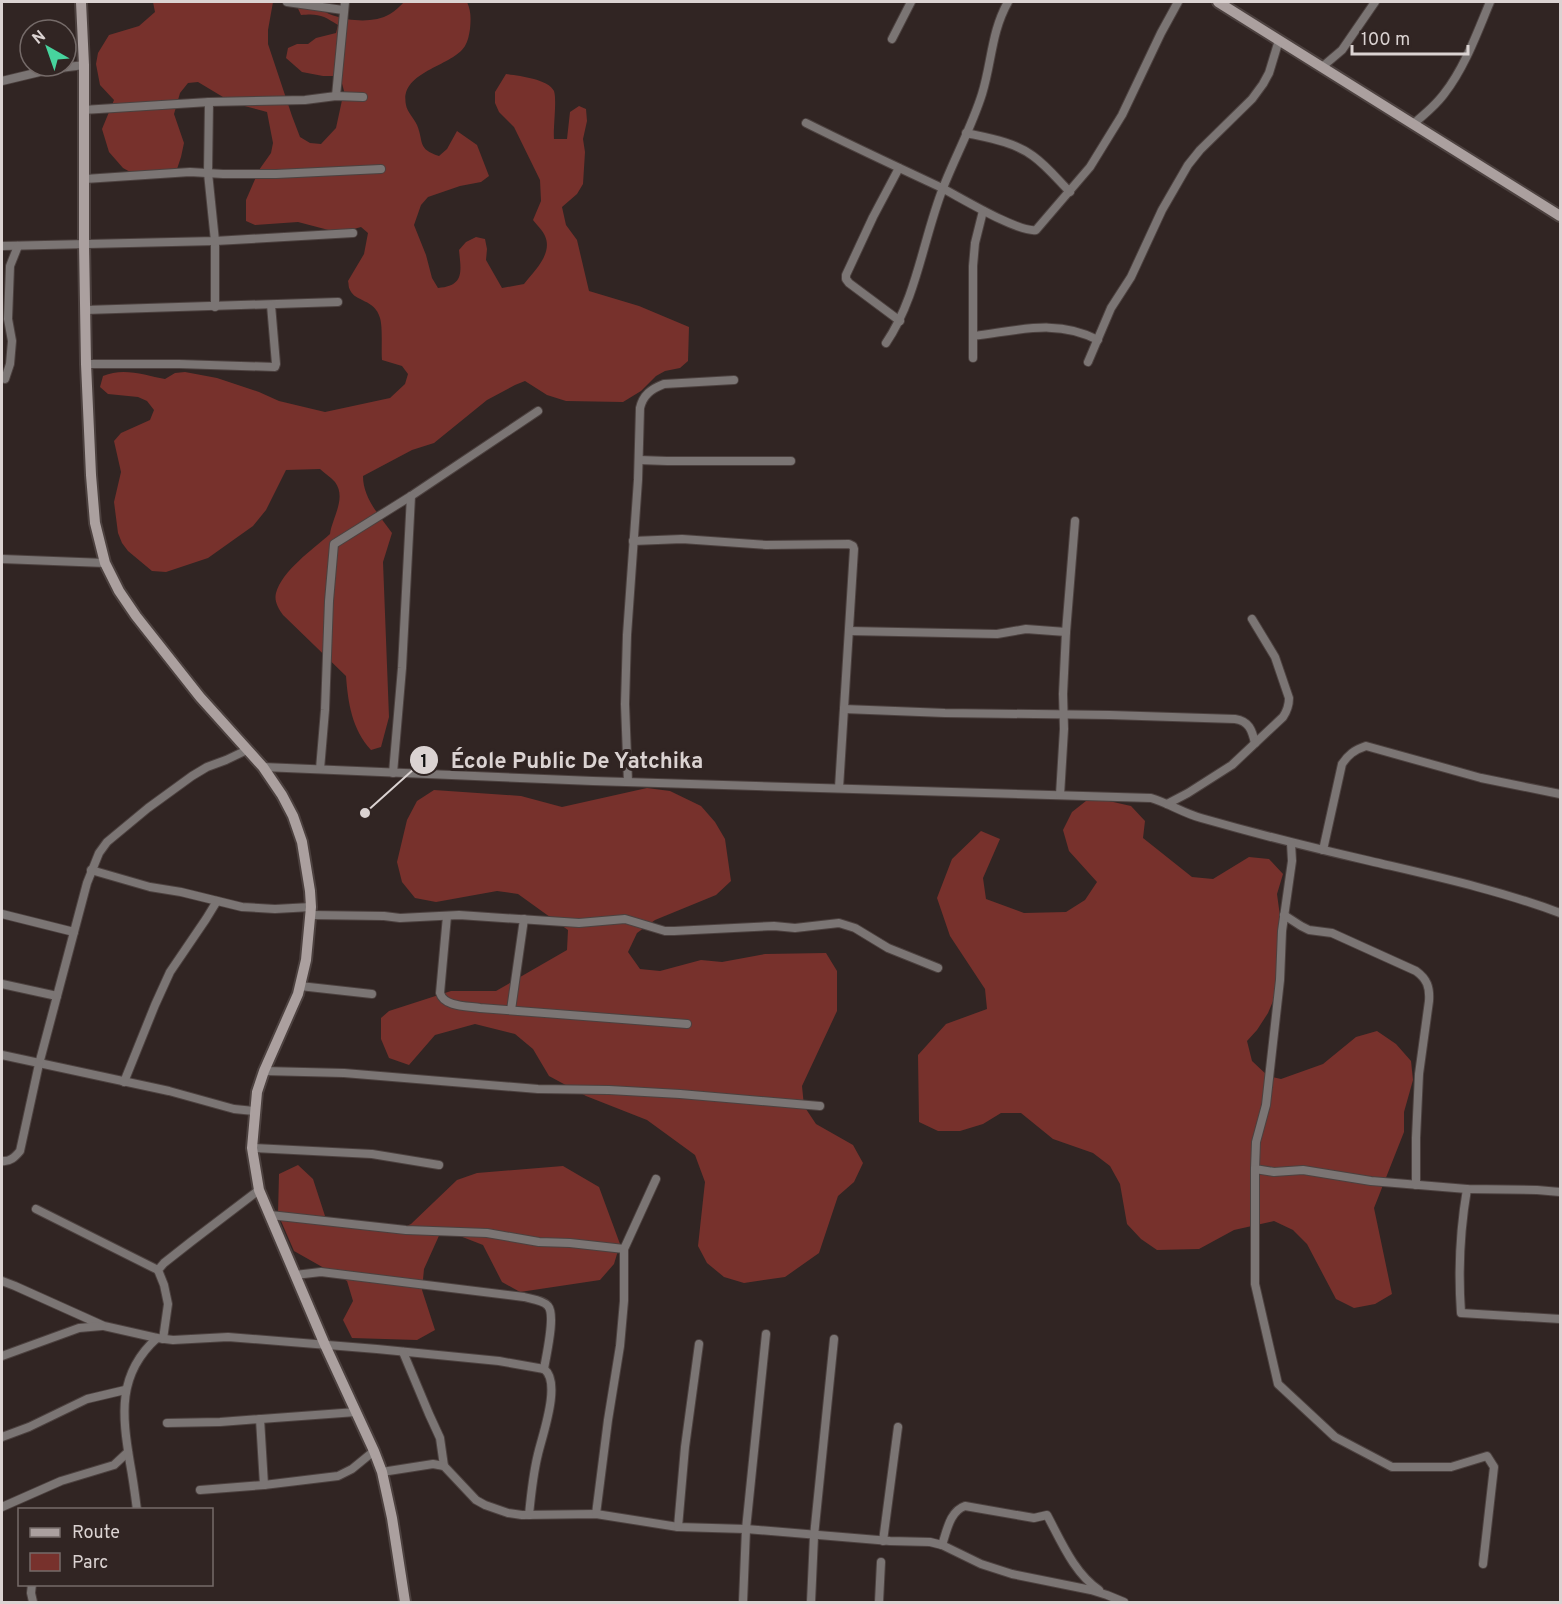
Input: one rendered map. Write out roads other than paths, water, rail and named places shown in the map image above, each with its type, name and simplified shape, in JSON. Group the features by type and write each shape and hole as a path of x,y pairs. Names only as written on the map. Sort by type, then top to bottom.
{"main road":[{"path":"81,2 84,65 86,364 95,523 105,563 119,591 200,697 263,767 293,816 302,842 311,911 306,960 298,994 257,1092 252,1148 259,1190 382,1472 392,1518 405,1602"},
{"path":"1218,2 1560,216"}],"street":[{"path":"287,2 344,6 336,96"},
{"path":"892,39 911,2"},
{"path":"886,343 900,321 910,296 943,189 981,96 997,25 1008,2"},
{"path":"806,123 943,189 983,211 1027,230 1036,230 1090,167 1122,115 1161,33 1179,2"},
{"path":"1322,67 1342,50 1375,2"},
{"path":"1413,124 1444,94 1467,57 1490,2"},
{"path":"1088,362 1111,308 1128,283 1162,210 1188,165 1200,150 1252,99 1263,84 1269,73 1279,40"},
{"path":"2,81 52,69 84,65"},
{"path":"83,110 209,102 305,100 336,96 363,97"},
{"path":"209,102 208,173 215,240 215,307"},
{"path":"966,133 1021,149 1046,167 1070,192"},
{"path":"899,168 846,274 849,283 900,321"},
{"path":"85,179 190,172 276,174 381,169"},
{"path":"973,358 973,266 975,243 983,211"},
{"path":"2,246 215,240 353,233"},
{"path":"2,378 5,379 10,364 12,342 8,319 10,266 18,246"},
{"path":"85,310 338,302"},
{"path":"86,364 275,367 271,305"},
{"path":"973,336 1051,327 1083,333 1098,340"},
{"path":"628,782 625,704 627,635 641,401 647,393 664,384 734,380"},
{"path":"320,770 334,544 411,496 538,411"},
{"path":"639,460 790,461"},
{"path":"393,773 402,668 411,496"},
{"path":"1060,795 1066,632 1075,521"},
{"path":"633,542 696,539 766,545 852,545 854,549 839,788"},
{"path":"2,559 105,563"},
{"path":"1167,804 1232,765 1283,717 1289,705 1289,698 1275,657 1252,619"},
{"path":"849,631 998,634 1026,628 1066,632"},
{"path":"844,709 1235,719 1248,724 1255,743"},
{"path":"1323,850 1342,764 1348,755 1366,746 1480,778 1560,794"},
{"path":"2,1161 9,1161 20,1151 57,996 91,870 99,853 107,842 148,808 200,771 248,750"},
{"path":"263,767 628,782 1151,798 1192,816 1292,843 1475,887 1560,913"},
{"path":"1292,843 1266,1105 1256,1142 1255,1169 1255,1284 1278,1384 1335,1437 1392,1467 1450,1467 1487,1456 1494,1467 1483,1564"},
{"path":"91,870 150,887 256,909 400,918 459,915 579,923 616,919 665,931 774,926 795,928 839,923 855,928 888,948 938,968"},
{"path":"124,1082 154,1005 170,972 217,901"},
{"path":"2,914 75,932"},
{"path":"1284,915 1309,930 1332,933 1416,971 1427,982 1429,1001 1419,1074 1416,1185"},
{"path":"447,916 440,996 450,1004 687,1024"},
{"path":"511,1010 524,919"},
{"path":"2,984 57,996"},
{"path":"300,986 372,994"},
{"path":"2,1055 254,1111"},
{"path":"264,1071 344,1073 538,1089 609,1090 820,1106"},
{"path":"252,1148 372,1154 439,1165"},
{"path":"1255,1169 1274,1172 1303,1170 1371,1181 1467,1189 1560,1192"},
{"path":"596,1514 620,1346 624,1301 624,1249 656,1179"},
{"path":"1467,1189 1460,1239 1461,1313 1560,1319"},
{"path":"158,1270 259,1190"},
{"path":"36,1209 158,1270 164,1285 168,1304 160,1339 144,1350 125,1390 123,1407 125,1432 137,1508"},
{"path":"270,1215 406,1230 487,1233 539,1242 624,1249"},
{"path":"295,1275 321,1272 524,1297 544,1302 548,1306 551,1317 544,1369"},
{"path":"2,1281 104,1326 160,1339 228,1337 499,1361 544,1369 549,1372 552,1383 551,1398 538,1454 529,1515"},
{"path":"2,1356 79,1328 104,1326"},
{"path":"742,1602 746,1529 766,1334"},
{"path":"811,1602 814,1536 834,1339"},
{"path":"678,1527 685,1447 699,1344"},
{"path":"403,1352 440,1438 444,1466"},
{"path":"2,1437 29,1427 87,1399 125,1390"},
{"path":"167,1423 220,1422 356,1412"},
{"path":"260,1419 264,1485"},
{"path":"883,1541 898,1427"},
{"path":"200,1490 338,1476 352,1469 374,1451"},
{"path":"2,1507 61,1481 114,1465 128,1452"},
{"path":"382,1472 433,1464 444,1466 477,1500 508,1513 596,1514 678,1527 746,1529 883,1541 930,1542 942,1545 981,1564 1012,1574 1090,1590 1124,1602"},
{"path":"942,1545 953,1514 958,1508 966,1506 1034,1518 1047,1515 1075,1566 1088,1582 1107,1595"},
{"path":"879,1602 881,1562"},
{"path":"32,1586 33,1602"}],"place":[{"name":"École Public De Yatchika","path":"365,813"}]}
